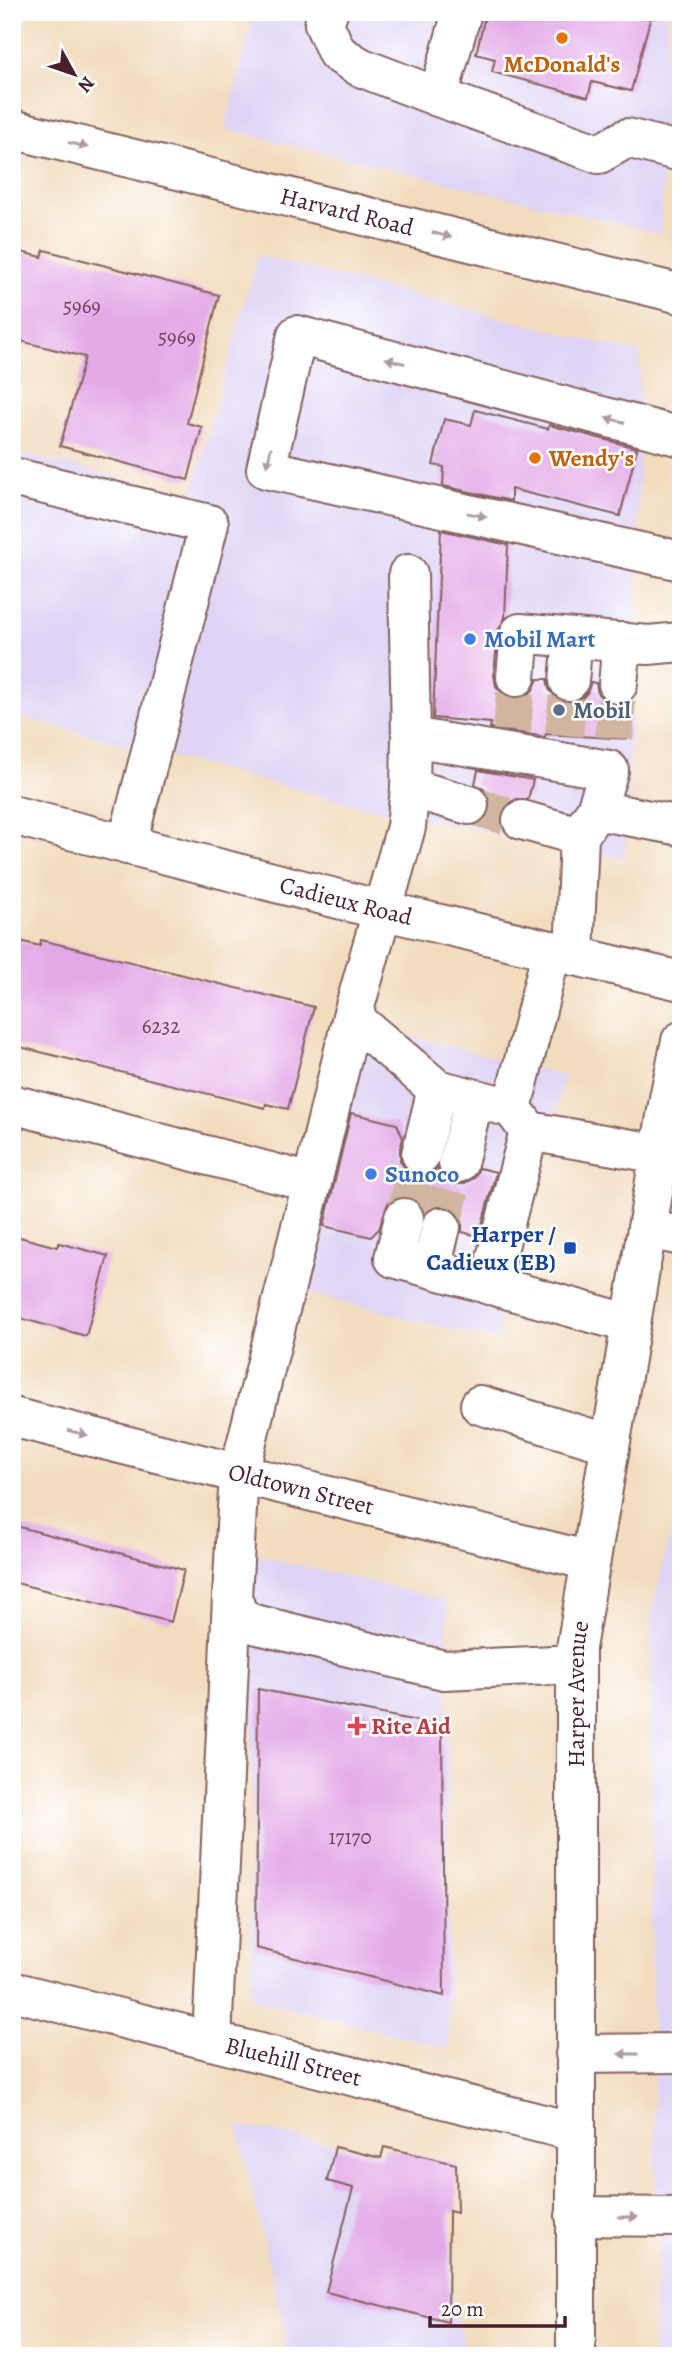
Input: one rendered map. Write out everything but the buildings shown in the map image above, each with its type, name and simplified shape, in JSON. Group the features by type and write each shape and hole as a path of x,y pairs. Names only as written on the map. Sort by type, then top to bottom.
{"street":[{"path":"328,12 324,24 337,53 360,67 599,154 627,138 681,152"},
{"path":"438,97 462,12"},
{"name":"Harvard Road","path":"12,129 681,294"},
{"path":"681,437 297,335 266,469 681,561"},
{"path":"12,477 209,524 127,845"},
{"path":"212,2041 239,1473 278,1346 312,1184 352,1017 406,827 411,737 408,574"},
{"path":"516,677 520,633 648,645 681,642"},
{"path":"569,681 573,638"},
{"path":"618,684 622,642"},
{"path":"411,737 511,743 611,754 587,823 563,953 520,1120 489,1285"},
{"path":"410,789 469,805"},
{"name":"Cadieux Road","path":"12,815 381,910 681,981"},
{"path":"522,820 681,826"},
{"path":"352,1017 437,1089 474,1099 520,1120 667,1147"},
{"name":"Harper Avenue","path":"576,2356 576,1648 631,1324 664,1233 667,1147 681,1041"},
{"path":"421,1154 437,1089"},
{"path":"458,1163 474,1099"},
{"path":"12,1104 312,1184"},
{"path":"404,1218 394,1258 631,1324"},
{"path":"431,1268 442,1227"},
{"path":"480,1405 610,1444"},
{"name":"Oldtown Street","path":"12,1417 590,1561"},
{"path":"232,1597 238,1614 250,1623 444,1670 576,1664"},
{"name":"Bluehill Street","path":"12,1991 575,2132"},
{"path":"575,2054 681,2053"},
{"path":"575,2216 681,2217"}],"shaded area":[{"path":"254,12 668,12 661,234 225,129"},
{"path":"258,256 640,353 638,574 625,859 361,806 12,715 12,452 191,494"},
{"path":"368,1025 565,1076 496,1341 299,1291"},
{"path":"681,1489 681,2356 653,2356 653,2287 658,2286 652,1999 651,1614"},
{"path":"252,1554 447,1600 449,2049 251,1999"},
{"path":"237,2125 451,2168 451,2294 467,2356 284,2356 285,2333"}],"tunnel":[{"path":"512,731 516,677"},
{"path":"564,735 569,681"},
{"path":"614,738 618,684"},
{"path":"469,805 522,820"},
{"path":"404,1218 421,1154"},
{"path":"441,1227 458,1163"}],"place":[{"name":"McDonald's","path":"562,38"},
{"name":"Wendy's","path":"535,458"},
{"name":"Mobil Mart","path":"470,639"},
{"name":"Mobil","path":"559,710"},
{"name":"Sunoco","path":"371,1174"},
{"name":"Harper / Cadieux (EB)","path":"570,1248"},
{"name":"Rite Aid","path":"357,1726"}]}
